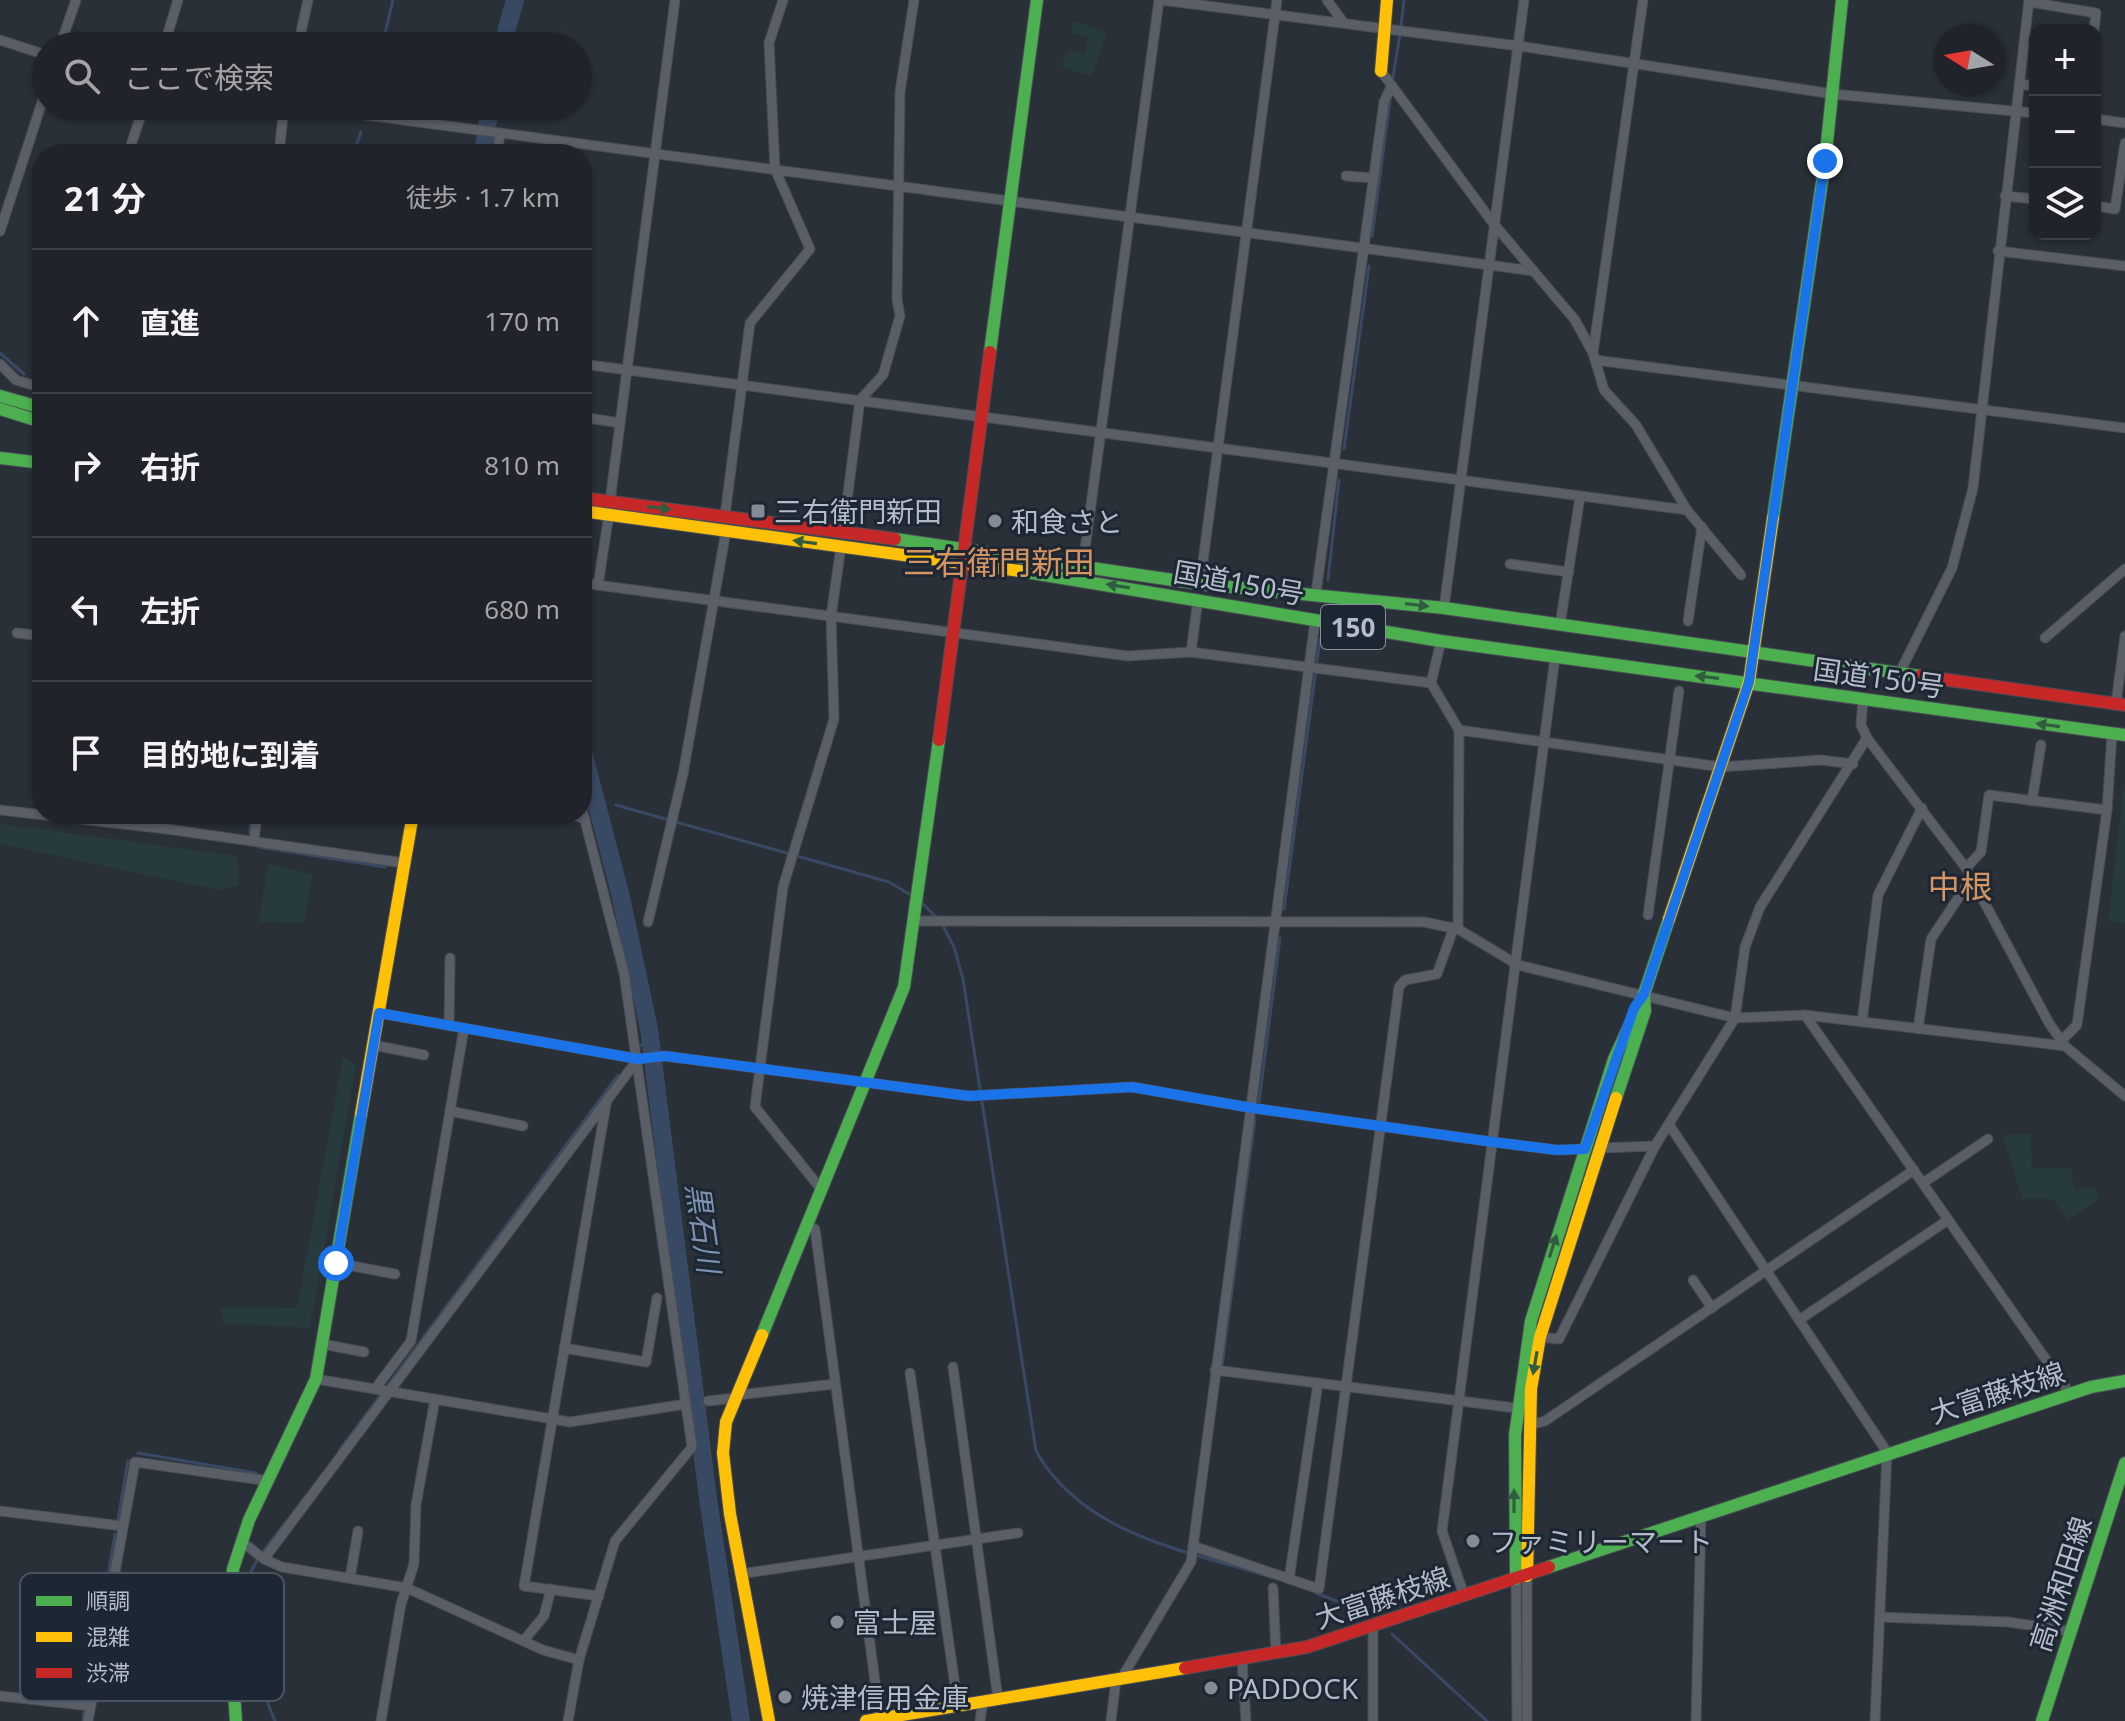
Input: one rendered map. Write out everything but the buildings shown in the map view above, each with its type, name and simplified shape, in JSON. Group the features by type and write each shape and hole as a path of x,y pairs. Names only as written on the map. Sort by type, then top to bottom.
{"main road":[{"path":"769,1721 740,1574 722,1442 736,1396 904,987 1037,0"},
{"path":"1381,71 1394,30 1387,0"},
{"path":"1522,1578 1516,1408 1535,1304 1585,1149 1634,1008 1644,994 1749,682 1833,94 1842,0"},
{"path":"0,396 32,405"},
{"path":"0,409 32,419"},
{"path":"0,458 32,462"},
{"name":"国道150号","path":"592,502 610,508 726,531 1198,599 1441,641 2119,734"},
{"name":"国道150号","path":"592,510 610,508 725,515 1083,564 1200,584 1444,608 2120,704"},
{"path":"233,1573 241,1541 308,1403 316,1379 411,824"},
{"path":"1522,1578 1531,1389 1540,1337 1559,1268 1645,1011 1644,994"},
{"name":"大富藤枝線","path":"866,1721 1276,1653 1373,1626 1522,1578 1887,1452 2070,1394 2125,1381"},
{"name":"高洲和田線","path":"2042,1721 2125,1466"},
{"path":"235,1701 236,1721"}],"street":[{"path":"65,32 76,0"},
{"path":"168,32 178,0"},
{"path":"301,32 308,0"},
{"path":"598,585 675,0"},
{"path":"725,515 750,323 810,249 775,169 769,43 783,0"},
{"path":"843,532 860,400 883,375 900,316 900,92 914,0"},
{"path":"1083,564 1160,0 1519,46 1833,94 2029,113"},
{"path":"1200,584 1277,0"},
{"path":"1327,0 1343,22"},
{"path":"1444,608 1524,0"},
{"path":"1594,356 1643,0"},
{"path":"1900,672 1952,568 1973,488 2029,1 2096,13 2095,24"},
{"path":"0,40 32,50"},
{"path":"2023,44 2029,45"},
{"path":"1381,71 1493,223 1575,320 1594,356 1604,390 1649,443 1687,510 1741,575"},
{"path":"2019,84 2029,85"},
{"path":"1316,593 1384,102 1391,87"},
{"path":"0,231 36,120"},
{"path":"131,144 139,120"},
{"path":"280,144 283,120"},
{"path":"402,120 581,144"},
{"path":"2101,120 2125,123"},
{"path":"498,134 498,144"},
{"path":"2101,207 2115,209 2125,143"},
{"path":"592,145 1534,271"},
{"path":"1346,176 1374,178"},
{"path":"2005,196 2029,198"},
{"path":"1998,251 2125,266"},
{"path":"1594,356 2125,428"},
{"path":"0,364 16,380 32,385"},
{"path":"592,365 1687,510"},
{"path":"592,419 620,423"},
{"path":"1560,625 1580,497"},
{"path":"1688,621 1702,527"},
{"path":"648,922 672,821 726,531"},
{"path":"821,1189 755,1107 783,887 834,719 831,616 841,547"},
{"path":"1510,564 1569,572"},
{"path":"2045,638 2125,569"},
{"path":"592,584 1128,656 1191,652 1431,683"},
{"path":"1191,652 1198,599"},
{"path":"1111,1721 1118,1679 1192,1550 1313,668 1315,621"},
{"path":"17,633 32,635"},
{"path":"2120,704 2125,636"},
{"path":"1192,1550 1319,1589 1399,987 1405,980 1437,974 1456,928 1459,730 1431,683 1441,641"},
{"path":"1464,1595 1442,1531 1518,965 1555,657"},
{"path":"1648,915 1679,691"},
{"path":"1863,699 1861,725 1867,738 1966,868 2049,1023 2063,1043 2125,1096"},
{"path":"1459,730 1721,767 1821,760 1853,764"},
{"path":"2063,1043 2077,1025 2119,734"},
{"path":"1540,1337 1559,1339 1655,1146 1735,1018 1745,947 1760,907 1867,738"},
{"path":"2032,801 2041,745"},
{"path":"1966,868 1981,852 1989,795 2107,810"},
{"path":"1862,1022 1878,895 1922,808"},
{"path":"0,810 32,812"},
{"path":"134,824 404,863"},
{"path":"254,841 256,824"},
{"path":"568,1721 579,1660 615,1541 692,1447 624,973 586,824"},
{"path":"1918,1029 1931,939 1971,879"},
{"path":"915,921 1424,922 1456,928 1518,965 1735,1018 1805,1015 2063,1043"},
{"path":"449,1026 450,958"},
{"path":"379,1013 638,1059 665,1056 980,1096 1132,1087 1252,1108 1493,1142 1557,1150 1585,1149"},
{"path":"1805,1015 2070,1394"},
{"path":"383,1390 411,1341 464,1028"},
{"path":"373,1045 424,1055"},
{"path":"262,1557 383,1390 638,1059"},
{"path":"599,1596 524,1586 607,1100"},
{"path":"450,1111 523,1126"},
{"path":"1670,1126 1887,1452 1875,1721"},
{"path":"1923,1183 1988,1139"},
{"path":"1600,1148 1655,1146"},
{"path":"1530,1425 1545,1421 1914,1170"},
{"path":"1799,1320 1948,1220"},
{"path":"806,1225 815,1229 858,1557 887,1719"},
{"path":"336,1263 395,1274"},
{"path":"1693,1280 1712,1308"},
{"path":"564,1348 646,1362 657,1298"},
{"path":"322,1344 364,1352"},
{"path":"953,1367 998,1699"},
{"path":"1215,1370 1516,1408"},
{"path":"910,1373 958,1706"},
{"path":"316,1379 570,1422 686,1404"},
{"path":"1289,1579 1318,1383"},
{"path":"708,1401 835,1384"},
{"path":"381,1721 414,1564 416,1505 435,1399"},
{"path":"114,1573 135,1462 140,1460 269,1481"},
{"path":"0,1511 122,1526"},
{"path":"1696,1721 1701,1517"},
{"path":"350,1578 358,1531"},
{"path":"740,1574 1018,1533"},
{"path":"241,1541 282,1567 407,1588 525,1639 543,1650 579,1660"},
{"path":"1517,1721 1522,1578"},
{"path":"1522,1578 1527,1721"},
{"path":"1273,1588 1276,1653"},
{"path":"525,1639 544,1616 551,1589"},
{"path":"1880,1617 2008,1622 2070,1631"},
{"path":"1373,1626 1373,1721"},
{"path":"1242,1659 1246,1721"},
{"path":"0,1696 20,1698"},
{"path":"46,1701 91,1706"},
{"path":"88,1721 92,1701"},
{"path":"980,1721 983,1701"}],"green space":[{"path":"1074,21 1107,33 1091,77 1061,66 1068,51 1085,54 1088,37 1071,33"},
{"path":"2125,779 2125,923 2108,921"},
{"path":"0,824 237,856 239,886 218,890 0,844"},
{"path":"268,864 313,874 304,923 259,922"},
{"path":"343,1057 356,1065 310,1328 223,1323 220,1307 297,1308"},
{"path":"2031,1134 2032,1169 2071,1167 2074,1189 2095,1188 2098,1200 2067,1220 2053,1199 2022,1199 2003,1135"}],"waterway":[{"path":"385,32 393,0"},
{"name":"黒石川","path":"506,32 515,0"},
{"path":"1401,26 1404,0"},
{"path":"1392,82 1400,34"},
{"path":"1372,236 1390,101"},
{"name":"黒石川","path":"484,144 488,120"},
{"path":"357,144 361,132"},
{"path":"1344,449 1369,266"},
{"path":"0,353 24,374"},
{"path":"1328,580 1339,480"},
{"path":"1284,909 1320,639"},
{"name":"黒石川","path":"592,786 620,893 649,1029 708,1498 741,1721"},
{"name":"黒石川","path":"592,807 605,805"},
{"path":"616,805 889,882 914,897"},
{"path":"250,832 251,824"},
{"path":"259,847 385,867"},
{"path":"923,904 937,918"},
{"path":"942,924 954,947 963,979 1036,1451 1056,1479 1081,1502 1109,1521 1172,1548 1271,1577"},
{"path":"1259,1102 1280,938"},
{"path":"639,1046 644,1044 649,1029"},
{"path":"339,1451 618,1075"},
{"path":"1222,1366 1255,1118"},
{"path":"138,1453 256,1473"},
{"path":"118,1519 128,1461"},
{"path":"262,1553 306,1496"},
{"path":"108,1573 115,1534"},
{"path":"251,1573 258,1559"},
{"path":"1316,1593 1369,1614"},
{"path":"1392,1634 1487,1721"},
{"path":"267,1701 275,1721"},
{"path":"83,1721 84,1711"}],"traffic: fast":[{"path":"990,352 1037,0"},
{"path":"1773,518 1825,161 1842,0"},
{"path":"0,396 32,405"},
{"path":"0,409 32,419"},
{"path":"0,458 32,462"},
{"path":"895,539 1200,584 1444,608 1920,676"},
{"path":"1020,571 1441,641 2125,735"},
{"path":"762,1335 904,987 939,740"},
{"path":"1516,1579 1515,1435 1531,1321 1614,1059 1644,994 1669,919"},
{"path":"1616,1098 1645,1011 1644,994"},
{"path":"233,1573 249,1520 316,1379 361,1114"},
{"path":"1549,1567 2091,1387 2125,1381"},
{"path":"2042,1721 2125,1463"},
{"path":"235,1701 236,1721"}],"traffic: slow":[{"path":"1381,71 1387,0"},
{"path":"592,512 1020,571"},
{"path":"1669,919 1749,682 1773,518"},
{"path":"361,1114 411,824"},
{"path":"1527,1576 1531,1389 1540,1337 1616,1098"},
{"path":"762,1335 726,1422 723,1453 730,1514 769,1721"},
{"path":"866,1721 1185,1668"}],"traffic: jam":[{"path":"939,740 990,352"},
{"path":"592,499 895,539"},
{"path":"1920,676 2125,705"},
{"path":"1185,1668 1307,1647 1549,1567"}],"place":[{"name":"三右衛門新田","path":"758,511"},
{"name":"和食さと","path":"995,521"},
{"name":"ファミリーマート","path":"1473,1541"},
{"name":"富士屋","path":"837,1622"},
{"name":"PADDOCK","path":"1211,1688"},
{"name":"焼津信用金庫","path":"785,1697"}],"district":[{"name":"三右衛門新田","path":"999,561"},
{"name":"中根","path":"1960,885"}],"route":[{"path":"336,1263 379,1013 638,1059 665,1056 976,1096 1122,1086 1493,1142 1557,1150 1585,1149 1634,1008 1644,994 1749,682 1825,161"}]}
